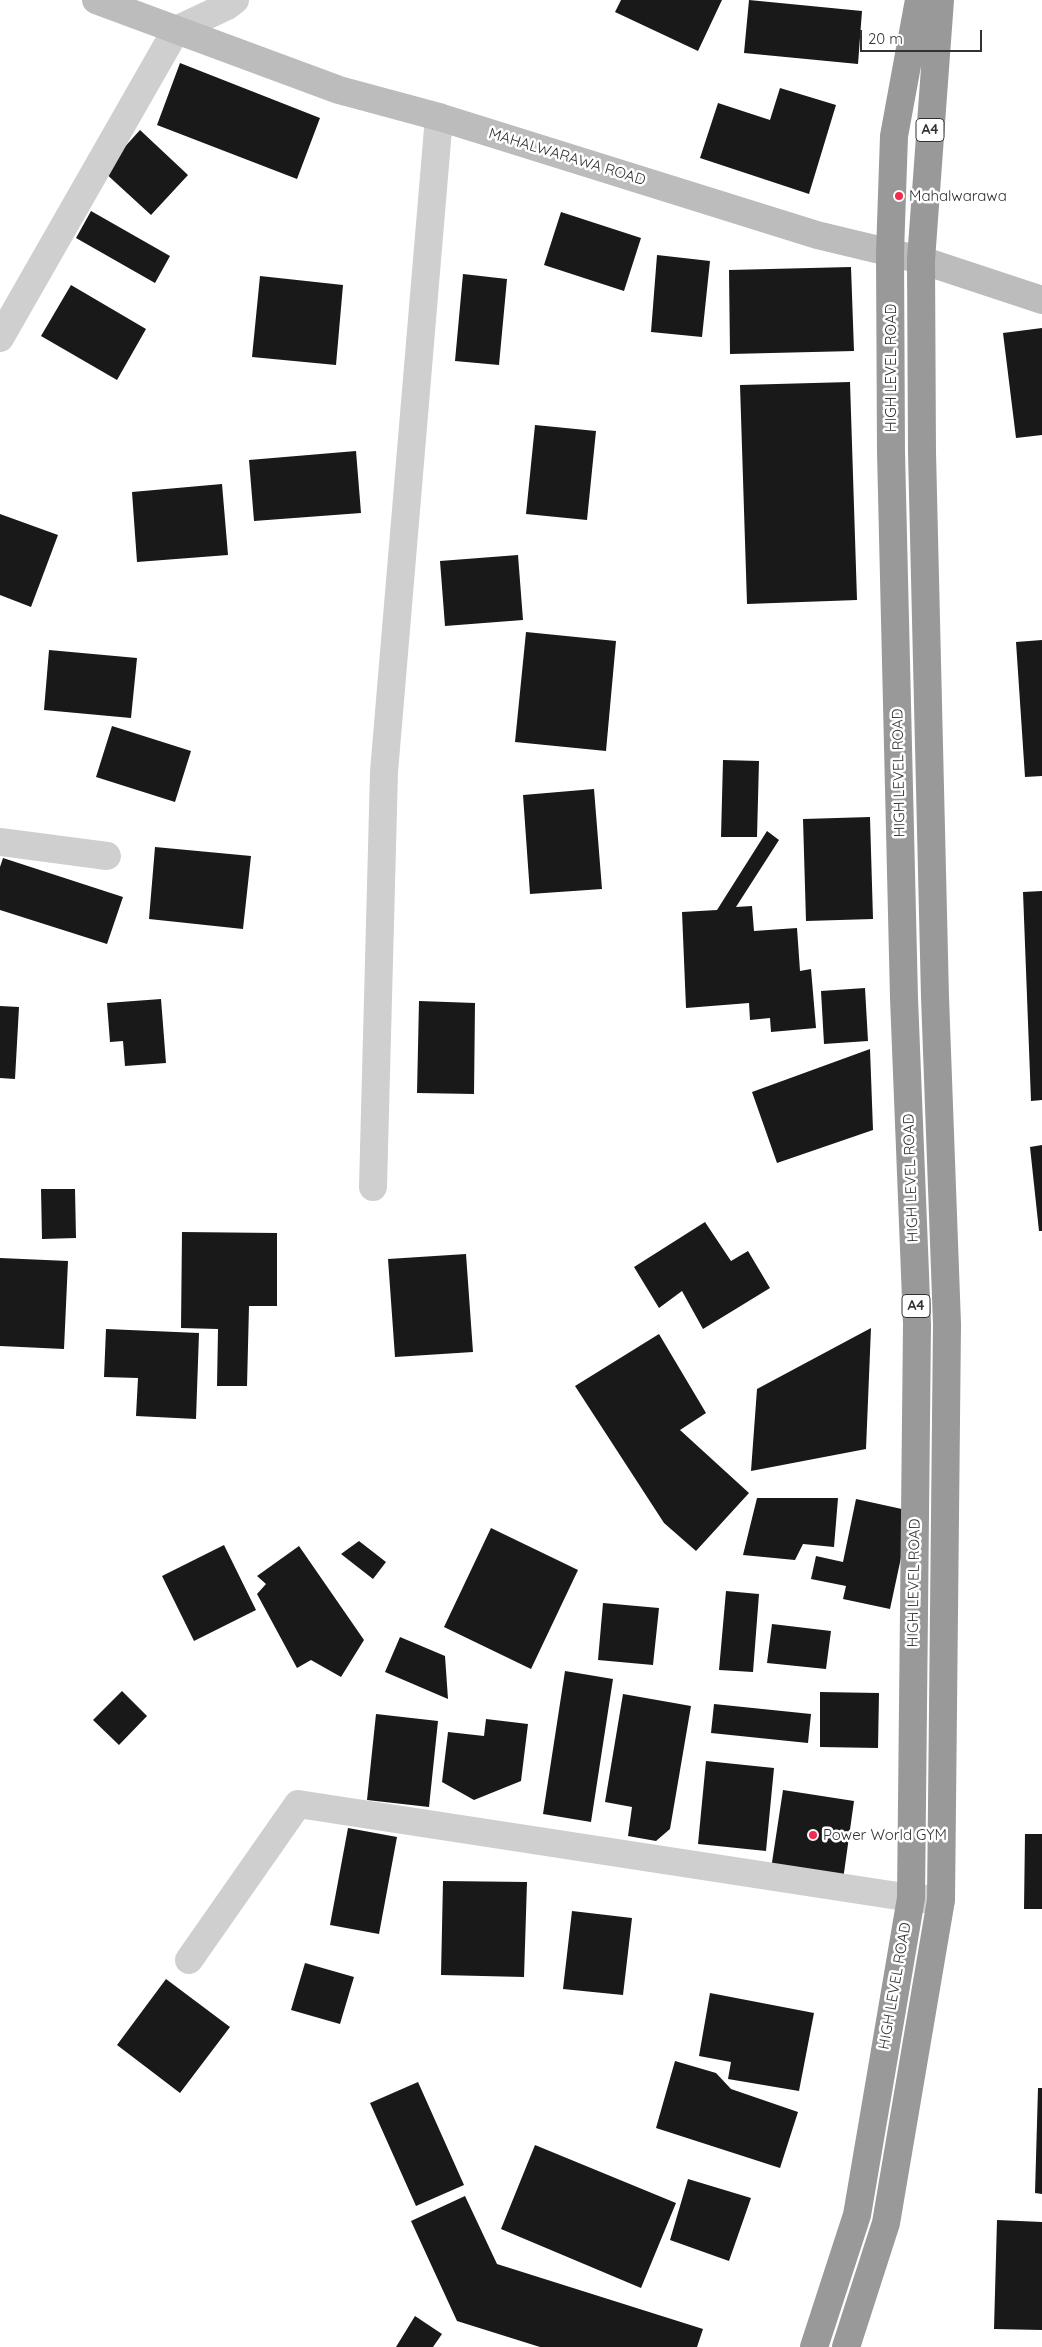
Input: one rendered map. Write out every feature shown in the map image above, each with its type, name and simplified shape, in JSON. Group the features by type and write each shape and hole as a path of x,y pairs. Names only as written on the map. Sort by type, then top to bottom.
{"highway":[{"name":"HIGH LEVEL ROAD","path":"814,2347 856,2215 911,1898 917,1324 903,938 891,452 890,253 894,136 919,0"},
{"name":"HIGH LEVEL ROAD","path":"846,2347 886,2223 941,1900 948,1324 934,977 922,452 921,260 940,0"}],"street":[{"name":"MAHALWARAWA ROAD","path":"96,0 339,90 439,118 817,235 921,260 1042,300"},
{"path":"0,338 176,30 227,6 235,0"},
{"path":"373,1187 384,772 439,118"},
{"path":"0,842 107,856"},
{"path":"189,1960 298,1804 911,1898 941,1900"}],"building":[{"path":"621,0 722,0 698,51 615,12"},
{"path":"749,0 862,11 858,64 744,53"},
{"path":"180,63 320,118 297,179 157,125"},
{"path":"780,88 836,105 809,194 700,158 718,103 770,120"},
{"path":"140,130 188,175 151,215 103,171"},
{"path":"91,211 170,256 155,283 76,238"},
{"path":"561,212 641,238 624,291 544,265"},
{"path":"657,255 710,261 702,337 651,332"},
{"path":"851,267 854,351 730,354 729,270"},
{"path":"463,274 507,279 499,365 455,361"},
{"path":"260,276 343,285 336,365 252,357"},
{"path":"71,285 146,329 117,380 41,336"},
{"path":"1042,328 1042,435 1016,438 1003,333"},
{"path":"850,382 857,600 747,604 740,385"},
{"path":"535,425 596,431 587,520 526,514"},
{"path":"356,451 361,513 254,521 249,460"},
{"path":"222,484 228,555 137,562 132,492"},
{"path":"0,514 58,535 31,607 0,595"},
{"path":"518,555 523,620 445,626 440,561"},
{"path":"526,632 616,641 606,751 515,742"},
{"path":"1042,640 1042,776 1025,777 1016,642"},
{"path":"49,650 137,658 131,718 44,710"},
{"path":"112,726 191,751 175,802 96,777"},
{"path":"723,760 759,761 757,837 721,837"},
{"path":"594,789 602,889 530,894 523,795"},
{"path":"870,817 873,919 806,921 803,819"},
{"path":"767,831 779,840 736,907 752,906 754,931 797,928 800,971 811,969 816,1028 771,1032 770,1018 750,1020 749,1003 686,1008 682,912 717,910"},
{"path":"155,847 251,856 243,929 149,919"},
{"path":"3,858 123,897 107,944 0,910 0,867"},
{"path":"1042,891 1042,1100 1031,1101 1023,892"},
{"path":"865,988 868,1041 824,1044 821,991"},
{"path":"161,999 166,1063 125,1066 123,1041 110,1042 107,1003"},
{"path":"419,1001 475,1003 474,1094 417,1093"},
{"path":"0,1006 19,1007 15,1079 0,1078"},
{"path":"870,1049 873,1130 777,1163 752,1092"},
{"path":"1042,1145 1042,1231 1039,1231 1030,1147"},
{"path":"41,1189 75,1189 76,1238 42,1239"},
{"path":"705,1222 731,1261 748,1251 770,1288 703,1329 682,1291 659,1308 634,1267"},
{"path":"182,1232 277,1233 277,1306 249,1306 247,1386 217,1386 218,1329 181,1328"},
{"path":"466,1254 473,1352 395,1357 388,1259"},
{"path":"0,1258 68,1261 64,1349 0,1346"},
{"path":"871,1328 866,1449 751,1471 757,1389"},
{"path":"106,1329 199,1333 196,1419 136,1416 138,1378 104,1377"},
{"path":"659,1334 706,1413 680,1430 749,1493 696,1551 664,1523 575,1386"},
{"path":"757,1498 838,1498 834,1547 803,1544 795,1560 743,1555"},
{"path":"856,1499 911,1511 890,1609 843,1599 846,1586 811,1579 816,1556 843,1562"},
{"path":"491,1528 578,1570 531,1669 444,1627"},
{"path":"359,1541 386,1562 373,1579 341,1554"},
{"path":"224,1545 256,1610 194,1641 162,1576"},
{"path":"299,1546 364,1640 341,1677 311,1660 297,1668 257,1594 266,1584 257,1576"},
{"path":"726,1591 759,1594 753,1672 719,1670"},
{"path":"603,1603 659,1608 653,1665 598,1660"},
{"path":"772,1624 831,1631 826,1669 767,1663"},
{"path":"400,1637 445,1656 448,1699 385,1672"},
{"path":"565,1671 613,1679 591,1822 543,1814"},
{"path":"122,1691 147,1716 119,1745 93,1720"},
{"path":"820,1692 879,1693 878,1748 820,1747"},
{"path":"623,1694 691,1706 670,1829 656,1841 628,1836 632,1807 605,1802"},
{"path":"714,1704 811,1714 808,1743 711,1733"},
{"path":"376,1714 438,1721 429,1807 367,1800"},
{"path":"486,1719 528,1724 521,1781 474,1800 442,1782 448,1732 484,1736"},
{"path":"706,1761 774,1768 766,1851 698,1844"},
{"name":"Power World GYM","path":"783,1790 854,1801 843,1880 771,1869"},
{"path":"348,1828 397,1837 379,1934 330,1925"},
{"path":"1025,1834 1042,1834 1042,1909 1024,1909"},
{"path":"443,1881 527,1882 524,1977 441,1975"},
{"path":"572,1911 632,1918 623,1995 563,1989"},
{"path":"305,1963 354,1977 340,2024 291,2010"},
{"path":"166,1979 230,2027 180,2093 117,2045"},
{"path":"710,1993 814,2013 799,2091 728,2079 731,2062 699,2056"},
{"path":"675,2061 716,2073 731,2089 798,2112 780,2168 656,2128"},
{"path":"418,2082 464,2185 416,2206 370,2103"},
{"path":"1038,2088 1042,2088 1042,2194 1035,2193"},
{"path":"535,2145 676,2203 641,2288 501,2229"},
{"path":"688,2179 751,2198 729,2261 670,2240"},
{"path":"465,2196 497,2264 703,2329 697,2347 540,2347 457,2321 411,2221"},
{"path":"997,2220 1042,2222 1042,2330 994,2329"},
{"path":"415,2316 442,2334 433,2347 396,2347"}],"place":[{"name":"Mahalwarawa","path":"899,196"},
{"name":"Power World GYM","path":"813,1835"}]}
